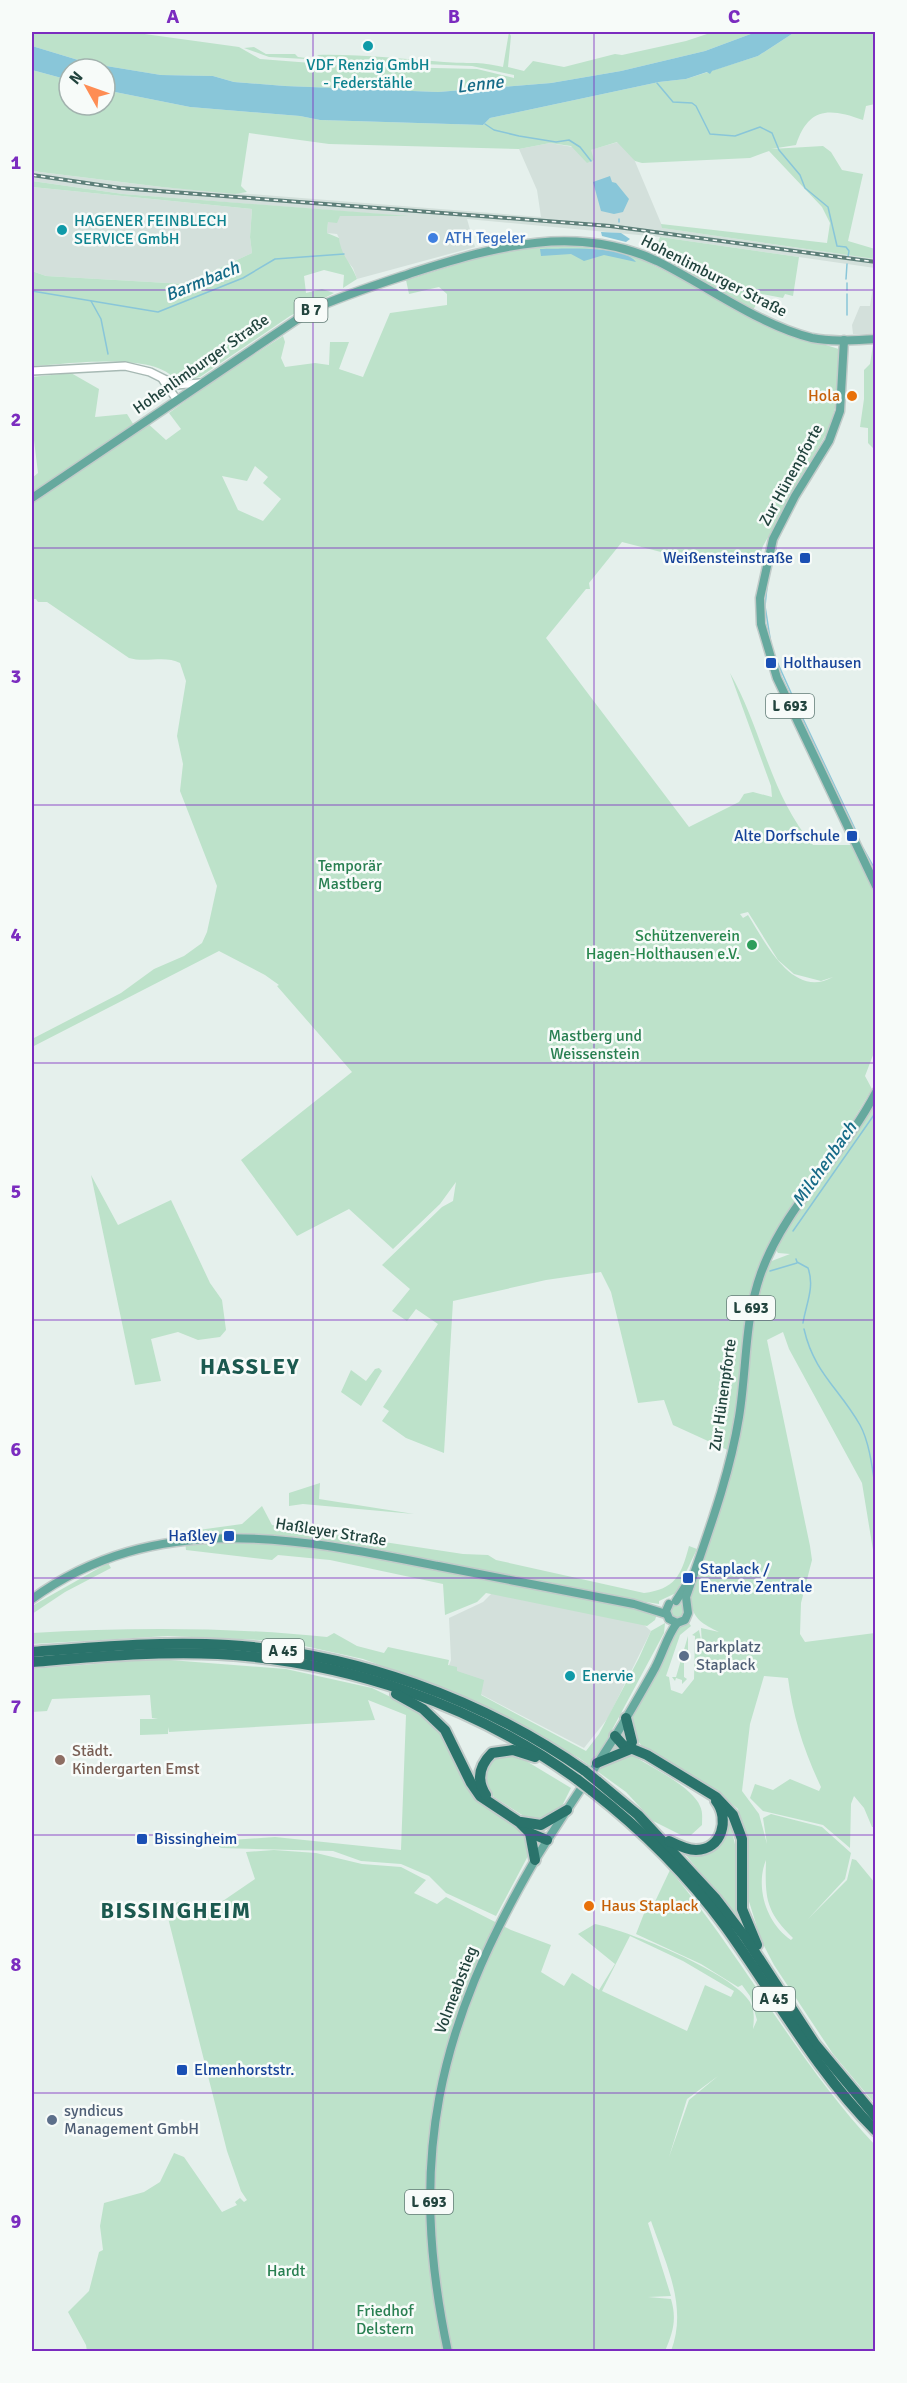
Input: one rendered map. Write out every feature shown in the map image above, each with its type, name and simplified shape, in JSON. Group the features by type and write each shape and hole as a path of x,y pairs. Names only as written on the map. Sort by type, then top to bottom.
{"highway":[{"name":"A 45","path":"32,1652 155,1644 226,1645 292,1652 336,1661 409,1681 461,1702 520,1731 639,1815 661,1838 716,1899 821,2052 876,2116"},
{"name":"A 45","path":"32,1662 155,1654 217,1654 291,1662 369,1679 457,1710 581,1776"},
{"path":"369,1679 380,1687 414,1703 439,1723 451,1738 475,1790 547,1840"},
{"path":"626,1718 631,1746"},
{"path":"615,1736 710,1794 728,1808 740,1832 743,1848 742,1909 753,1938 772,1970 773,1980"},
{"path":"597,1764 631,1746"},
{"path":"494,1805 482,1789 480,1777 483,1764 492,1753 513,1750 554,1763"},
{"name":"A 45","path":"594,1785 651,1841 709,1905 820,2066 876,2131"},
{"path":"661,1838 696,1850 704,1849 716,1841 723,1830 724,1817 719,1805 710,1794"},
{"path":"532,1829 567,1810"},
{"path":"532,1829 536,1860"}],"main road":[{"name":"Hohenlimburger Straße","path":"32,498 285,324 341,296 487,250 529,242 564,240 598,242 626,249 656,261 786,329 811,338 876,339"},
{"name":"Zur Hünenpforte","path":"844,340 840,411 829,441 795,496 773,539 760,598 761,624 777,678 876,886"},
{"name":"Zur Hünenpforte","path":"677,1603 700,1554 732,1451 739,1415 750,1314 761,1273 781,1230 850,1134 876,1092"},
{"name":"Haßleyer Straße","path":"32,1599 68,1577 124,1553 189,1539 229,1536 328,1545 634,1604 671,1619"},
{"name":"Haßleyer Straße","path":"634,1604 677,1603"},
{"path":"677,1603 688,1615 671,1619 677,1603"},
{"name":"Volmeabstieg","path":"448,2352 437,2289 429,2218 432,2147 440,2085 454,2036 471,1988 493,1938 547,1840 626,1718 647,1679 671,1619"}],"street":[{"path":"32,371 117,366 143,370 176,385 200,383"},
{"path":"162,378 180,397"},
{"path":"176,385 180,397"}],"shaded area":[{"path":"618,142 634,159 663,228 875,259 875,268 660,237 467,219 475,247 357,279 353,268 340,252 337,234 327,233 328,222 340,216 403,216 123,194 32,181 32,171 162,187 541,217 537,190 519,149 550,143 590,150"},
{"path":"32,187 252,209 250,237 252,253 185,284 46,276 32,271"},
{"path":"875,274 875,334 853,334 852,325 860,306 870,306"},
{"path":"492,1593 643,1624 651,1631 608,1718 584,1748 442,1674 448,1668 451,1660 449,1618 483,1602"}],"green space":[{"path":"32,32 130,32 239,47 260,59 350,66 477,69 514,78 514,75 472,66 324,60 317,55 480,63 503,67 509,32 511,36 508,67 524,71 533,61 564,67 615,54 622,55 686,41 713,32 756,32 705,51 621,71 551,83 438,92 285,86 234,82 213,76 161,75 117,68 117,57 68,57 32,46"},
{"path":"795,32 875,32 875,104 866,106 863,120 839,113 821,114 813,117 807,124 796,145 771,149 823,146 831,152 842,170 863,174 848,241 875,249 875,259 662,228 661,224 827,243 830,223 822,207 769,151 750,158 642,163 635,161 617,142 591,150 594,160 587,163 571,146 550,143 519,149 329,144 249,133 241,186 247,192 235,194 162,187 32,171 32,70 57,77 57,117 117,117 117,92 190,107 300,116 320,120 483,125 490,118 659,82 686,79 758,56"},
{"path":"254,47 266,54 295,54 298,57 323,60 269,57 244,48"},
{"path":"32,181 123,194 409,216 340,216 337,223 328,222 327,233 339,238 342,250 357,279 343,288 344,275 324,270 304,276 306,293 322,289 334,293 290,316 200,377 177,382 166,372 151,366 131,363 87,362 32,366 32,271 46,276 185,284 252,253 250,237 252,209 32,187"},
{"path":"660,237 799,257 793,296 785,294 783,298 762,294 752,312 652,259"},
{"path":"580,244 628,253 803,338 842,350 837,400 830,427 763,546 758,561 696,561 622,542 589,583 590,589 586,589 546,638 689,827 739,802 744,794 753,792 772,797 771,786 730,673 741,694 776,783 798,826 813,845 857,845 875,886 875,1050 865,1076 872,1089 843,1137 778,1228 750,1314 769,1262 790,1254 778,1253 775,1248 786,1227 875,1098 875,1562 862,1483 789,1349 783,1332 767,1340 812,1560 801,1603 800,1634 805,1642 875,1633 875,1827 872,1827 864,1808 854,1796 851,1804 850,1848 823,1825 763,1811 750,1798 755,1784 773,1790 790,1779 819,1791 821,1787 800,1734 788,1678 764,1676 750,1724 742,1791 759,1814 767,1844 763,1818 771,1814 822,1827 851,1853 845,1879 808,1919 847,1880 852,1859 856,1860 875,1883 875,2104 833,2054 774,1965 761,1940 747,1895 749,1851 738,1809 710,1786 643,1747 635,1738 632,1718 678,1626 689,1623 691,1626 680,1635 666,1676 669,1677 671,1690 682,1694 694,1679 695,1636 692,1635 699,1630 702,1645 701,1628 719,1632 700,1621 690,1601 730,1478 732,1452 673,1425 664,1400 638,1403 611,1292 601,1272 546,1280 453,1301 444,1453 406,1438 382,1421 389,1411 383,1407 438,1324 416,1309 407,1321 392,1311 410,1289 382,1265 442,1207 453,1201 456,1182 440,1204 393,1249 349,1209 297,1236 241,1160 352,1072 277,986 279,985 219,951 32,1047 32,1039 121,993 154,969 184,956 202,943 207,932 217,886 180,791 183,764 177,736 186,681 180,663 168,660 129,658 47,602 32,599 32,478 38,473 32,424 32,377 71,373 99,389 95,417 127,414 135,427 145,421 166,440 181,429 169,413 210,383 283,336 285,342 281,358 285,367 315,363 329,365 330,342 349,342 339,369 363,377 390,313 447,305 447,294 439,287 409,294 406,280 510,248","holes":["255,466 268,477 263,483 281,499 263,521 238,510 222,476 247,481","748,912 778,960 794,974 821,981 833,977 819,982 805,981 793,975 782,965 772,953 748,915 743,918 740,914","766,1860 769,1903 777,1920 793,1938 791,1940 782,1933 769,1914 762,1893"]},
{"path":"873,345 876,445 873,448 868,443 868,428 860,427 864,399 864,370 870,364"},
{"path":"91,1175 118,1225 171,1200 210,1283 222,1300 226,1330 220,1337 198,1340 178,1332 151,1339 161,1381 135,1385"},
{"path":"379,1368 382,1371 361,1406 341,1392 351,1370 366,1381 375,1369"},
{"path":"320,1483 319,1499 414,1514 303,1504 289,1506 289,1493"},
{"path":"262,1506 272,1525 463,1554 488,1555 496,1560 644,1593 670,1584 683,1565 689,1546 697,1549 676,1593 659,1601 659,1604 633,1600 657,1614 655,1620 647,1626 486,1593 477,1602 445,1615 443,1584 330,1560 278,1555 272,1560 186,1550 184,1532 242,1524"},
{"path":"108,1563 111,1568 65,1592 32,1614 32,1606"},
{"path":"677,1603 685,1611 677,1619 669,1611"},
{"path":"665,1623 664,1633 606,1741 658,1770 685,1788 694,1797 702,1811 702,1825 691,1835 681,1835 653,1821 626,1792 579,1758 469,1698 363,1659 282,1641 168,1636 32,1644 32,1633 106,1630 216,1630 327,1637 334,1633 357,1646 384,1653 388,1647 449,1660 448,1665 457,1667 457,1671 484,1680 481,1695 586,1751 599,1734 651,1631"},
{"path":"688,1636 688,1656 684,1656 684,1677 687,1679 682,1684 682,1680 676,1678 675,1681 672,1677 676,1677"},
{"path":"157,1659 286,1669 372,1688 422,1712 445,1740 476,1798 512,1822 525,1834 529,1854 496,1916 446,1893 429,1876 401,1864 361,1861 333,1851 221,1848 217,1845 217,1841 275,1837 401,1850 406,1715 368,1700 375,1720 169,1732 168,1727 168,1734 140,1735 140,1719 158,1719 152,1718 150,1695 52,1699 47,1711 32,1712 32,1669"},
{"path":"501,1753 513,1753 571,1788 561,1808 533,1822 494,1797 485,1783 487,1768"},
{"path":"728,1814 737,1853 735,1887 742,1922 684,1853 704,1853 718,1847 725,1834"},
{"path":"274,1850 316,1853 362,1864 401,1867 426,1880 414,1893 437,1904 446,1897 511,1930 551,1945 541,1972 564,1986 572,1973 599,1990 615,1964 578,1934 595,1924 611,1928 655,1944 702,1966 740,1991 752,2005 753,2029 757,2020 750,1996 742,1985 738,1987 701,1964 636,1934 645,1911 652,1908 670,1870 722,1938 820,2079 875,2145 875,2351 671,2351 676,2335 676,2302 668,2269 651,2221 648,2223 671,2296 648,2297 671,2299 674,2313 672,2332 665,2351 87,2351 68,2312 89,2291 99,2252 103,2250 100,2226 104,2203 144,2192 160,2182 174,2153 184,2157 222,2212 237,2205 235,2202 240,2198 244,2202 247,2200 241,2191 227,2151 165,1906 186,1900 195,1920 255,1879 246,1852","holes":["630,1936 683,1961 734,1991 731,1997 705,1985 687,2031 602,1991","718,2076 689,2100 669,2157 687,2099"]}],"water":[{"path":"756,32 795,32 758,56 712,71 710,74 707,72 686,79 659,82 490,118 483,125 320,120 300,116 190,107 117,92 117,68 161,75 213,76 234,82 285,86 438,92 551,83 621,71 705,51"},
{"path":"32,46 68,57 57,57 57,77 32,70"},
{"path":"610,176 612,182 616,183 629,199 623,212 614,214 601,211 593,182"},
{"path":"601,232 621,233 630,239 626,242 602,236"},
{"path":"540,249 606,250 629,257 636,262 604,255 584,261 571,254 541,256"}],"waterway":[{"path":"657,83 673,102 692,103 696,106 710,134 735,136 760,127 772,133 779,150 800,175 805,188 828,207 837,246 846,247 849,251 848,257"},
{"path":"485,124 494,130 519,136 556,142 569,140 580,147 591,161"},
{"name":"Barmbach","path":"32,291 158,312 243,278 275,259 344,254"},
{"path":"846,279 847,264"},
{"path":"847,283 847,290"},
{"path":"847,294 847,315"},
{"path":"91,301 101,319 108,354"},
{"name":"Milchenbach","path":"774,556 776,549"},
{"name":"Milchenbach","path":"767,587 765,606 771,644"},
{"name":"Milchenbach","path":"774,655 792,695"},
{"name":"Milchenbach","path":"796,704 855,829"},
{"name":"Milchenbach","path":"863,848 876,871"},
{"name":"Milchenbach","path":"793,1231 876,1112"},
{"name":"Milchenbach","path":"796,1259 808,1268 811,1282 803,1323"},
{"path":"770,1271 797,1263"},
{"name":"Milchenbach","path":"804,1329 814,1357 860,1425 871,1458 876,1493"}],"railway":[{"path":"32,175 120,188 610,226 876,262"}],"place":[{"name":"VDF Renzig GmbH - Federstähle","path":"368,46"},
{"name":"HAGENER FEINBLECH SERVICE GmbH","path":"62,230"},
{"name":"ATH Tegeler","path":"433,238"},
{"name":"Hola","path":"852,396"},
{"name":"Weißensteinstraße","path":"805,558"},
{"name":"Holthausen","path":"771,663"},
{"name":"Alte Dorfschule","path":"852,836"},
{"name":"Schützenverein Hagen-Holthausen e.V.","path":"752,945"},
{"name":"Haßley","path":"229,1536"},
{"name":"Staplack / Enervie Zentrale","path":"688,1578"},
{"name":"Parkplatz Staplack","path":"684,1656"},
{"name":"Enervie","path":"570,1676"},
{"name":"Städt. Kindergarten Emst","path":"60,1760"},
{"name":"Bissingheim","path":"142,1839"},
{"name":"Haus Staplack","path":"589,1906"},
{"name":"Elmenhorststr.","path":"182,2070"},
{"name":"syndicus Management GmbH","path":"52,2120"}],"district":[{"name":"HASSLEY","path":"250,1366"},
{"name":"BISSINGHEIM","path":"176,1910"}],"water label":[{"name":"Lenne","path":"480,84"}],"park label":[{"name":"Temporär Mastberg","path":"350,875"},
{"name":"Mastberg und Weissenstein","path":"595,1045"},
{"name":"Hardt","path":"286,2271"},
{"name":"Friedhof Delstern","path":"385,2320"}]}
